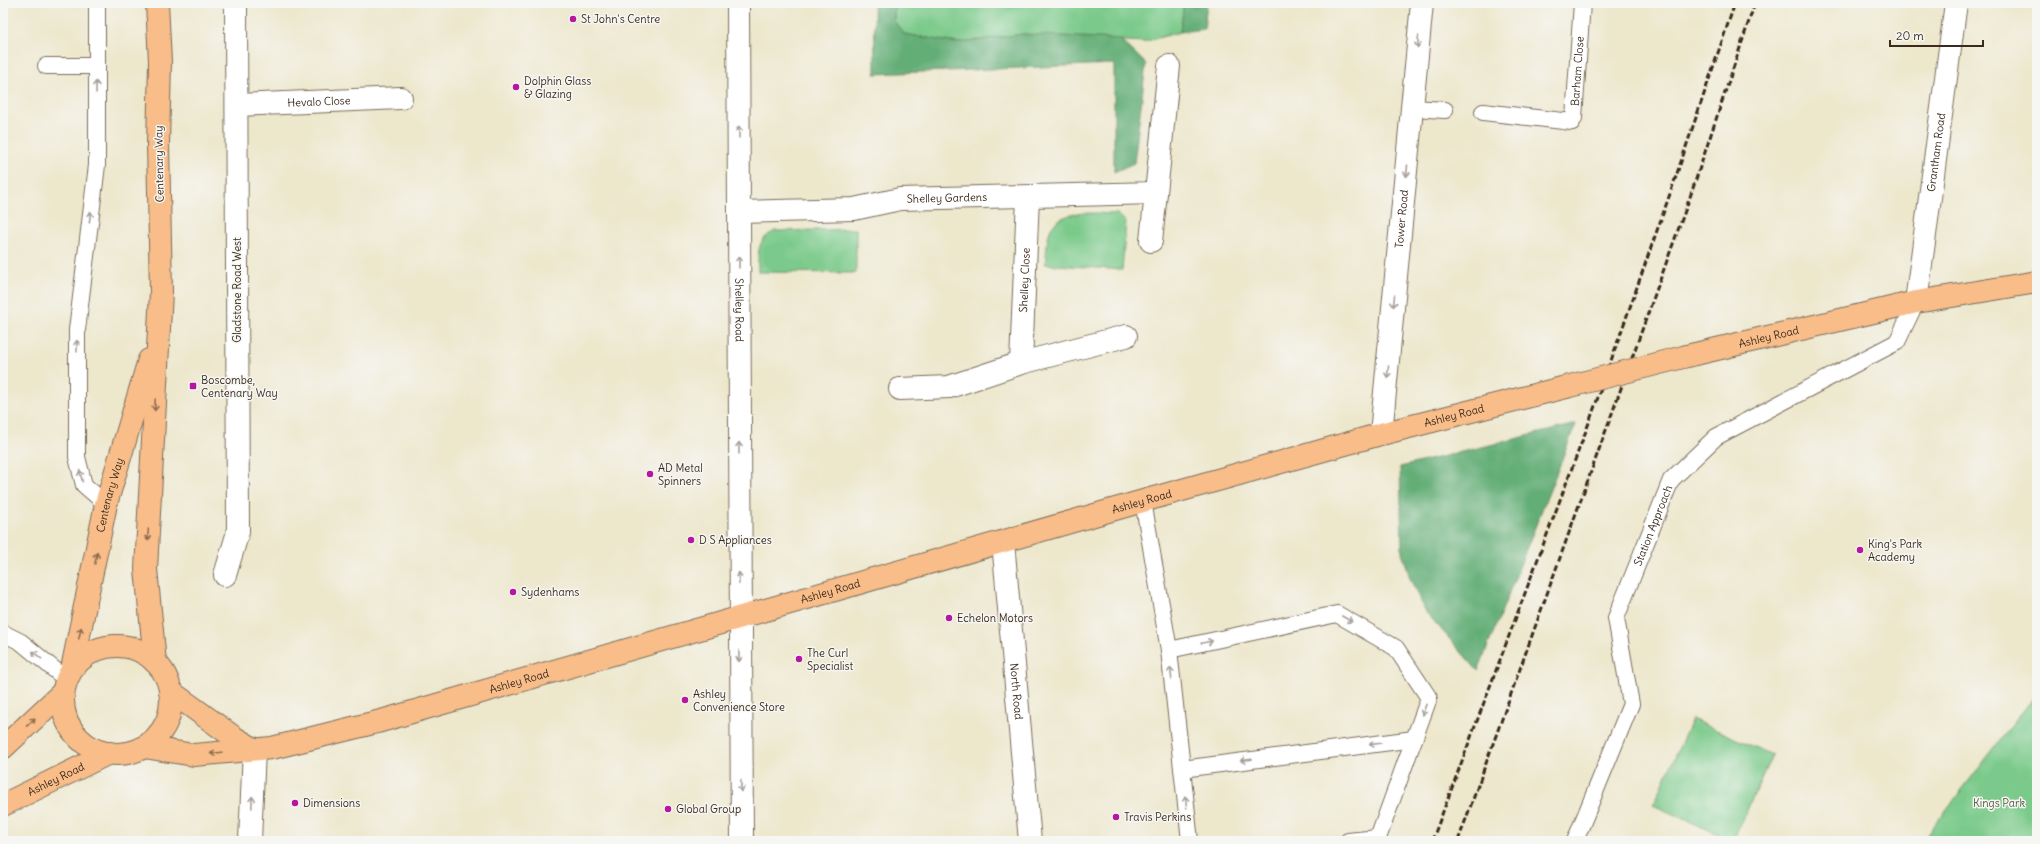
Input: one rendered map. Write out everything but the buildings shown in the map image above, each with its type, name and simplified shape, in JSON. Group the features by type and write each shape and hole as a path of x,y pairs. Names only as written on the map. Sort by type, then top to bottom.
{"main road":[{"name":"Centenary Way","path":"155,662 146,569 162,292 158,144 160,62 157,3"},
{"name":"Ashley Road","path":"144,747 194,755 272,748 381,721 1143,501 1382,434 1687,356 1916,302 2037,282"},
{"name":"Centenary Way","path":"68,680 106,504 159,324"},
{"path":"3,748 68,680 83,657 97,649 113,646 128,647 143,652 155,662 165,675 170,691 170,707 166,723 156,736 144,747 127,753 109,753 93,749 79,739 69,725 64,709 68,680"},
{"path":"170,691 235,738 254,749"},
{"name":"Ashley Road","path":"3,805 109,753"}],"street":[{"name":"Gladstone Road West","path":"225,575 238,532 236,3"},
{"name":"Shelley Road","path":"738,3 739,617 742,841"},
{"name":"Tower Road","path":"1382,434 1422,3"},
{"name":"Grantham Road","path":"1916,302 1956,3"},
{"path":"1151,241 1169,66"},
{"name":"Hevalo Close","path":"236,105 401,98"},
{"name":"Shelley Gardens","path":"739,212 854,209 900,199 1156,193"},
{"name":"Shelley Close","path":"1020,363 1028,197"},
{"path":"900,389 949,387 1020,363 1126,336"},
{"name":"North Road","path":"1002,542 1030,841"},
{"path":"250,841 254,749"}],"lane":[{"path":"97,3 97,165 77,330 77,457 84,485 106,504"},
{"name":"Barham Close","path":"1483,112 1568,123 1572,122 1574,118 1582,3"},
{"path":"46,66 96,66"},
{"path":"1413,108 1445,110"},
{"name":"Station Approach","path":"1575,841 1631,704 1616,618 1671,480 1716,437 1897,342 1916,302"},
{"path":"1143,501 1169,650 1190,841"},
{"path":"1169,650 1337,614 1396,648 1429,698 1377,839 1348,841"},
{"path":"3,633 21,642 68,680"},
{"path":"1182,769 1414,739"}],"green space":[{"path":"874,3 894,3 894,21 904,34 957,43 1023,34 1120,39 1146,64 1134,163 1114,172 1114,64 875,74"},
{"path":"895,3 1184,3 1180,32 1143,42 1023,34 957,43 904,34 894,21"},
{"path":"1184,3 1207,3 1204,29 1180,32"},
{"path":"1090,213 1118,214 1126,222 1122,270 1045,264 1050,231 1055,223 1062,218 1070,215"},
{"path":"856,229 856,273 758,272 758,253 761,243 775,231"},
{"path":"1576,424 1478,671 1424,610 1410,578 1402,552 1400,467"},
{"name":"Kings Park","path":"2037,693 2037,841 1922,841"},
{"path":"1692,719 1772,755 1733,841 1653,805"}],"railway":[{"path":"1432,841 1590,420 1671,191 1735,3"},
{"path":"1458,841 1691,194 1755,3"}],"place":[{"name":"St John's Centre","path":"573,19"},
{"name":"Dolphin Glass & Glazing","path":"516,87"},
{"name":"Boscombe, Centenary Way","path":"193,386"},
{"name":"AD Metal Spinners","path":"650,474"},
{"name":"D S Appliances","path":"691,540"},
{"name":"King's Park Academy","path":"1860,550"},
{"name":"Sydenhams","path":"513,592"},
{"name":"Echelon Motors","path":"949,618"},
{"name":"The Curl Specialist","path":"799,659"},
{"name":"Ashley Convenience Store","path":"685,700"},
{"name":"Dimensions","path":"295,803"},
{"name":"Global Group","path":"668,809"},
{"name":"Travis Perkins","path":"1116,817"}]}
